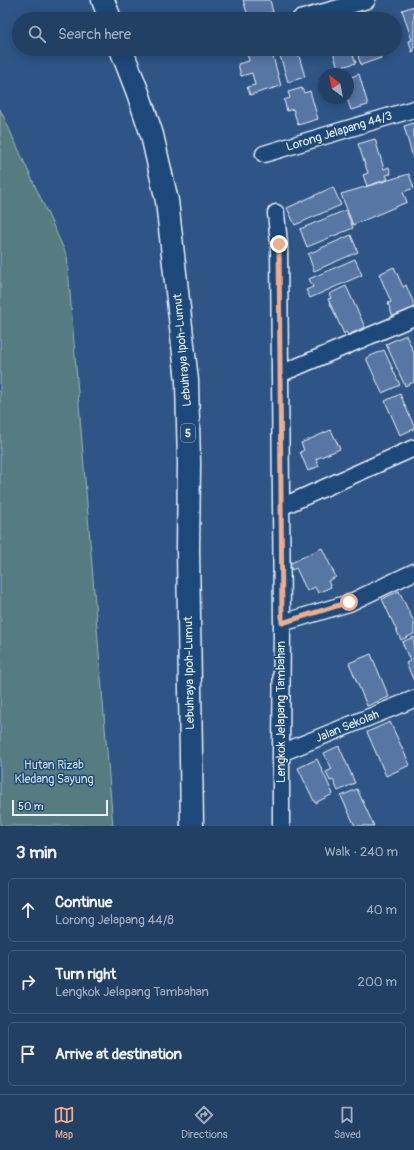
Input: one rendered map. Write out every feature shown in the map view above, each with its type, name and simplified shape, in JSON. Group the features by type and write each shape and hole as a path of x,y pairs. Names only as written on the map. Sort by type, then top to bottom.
{"highway":[{"path":"103,0 107,12"},
{"name":"Lebuhraya Ipoh-Lumut","path":"124,56 152,135 167,201 186,381 189,464 188,549 192,826"}],"street":[{"path":"325,12 367,0"},
{"name":"Lorong Jelapang 44/3","path":"264,154 414,109"},
{"name":"Lengkok Jelapang Tambahan","path":"276,213 279,244 282,826"},
{"path":"280,374 414,317"},
{"path":"281,507 414,448"},
{"path":"282,623 349,602 414,572"},
{"name":"Jalan Sekolah","path":"281,753 414,699"}],"green space":[{"name":"Hutan Rizab Kledang Sayung","path":"0,109 67,256 113,826 0,826"}],"building":[{"path":"243,0 270,0 273,12 247,12"},
{"path":"414,6 414,51 412,52 409,41 412,40 402,10"},
{"path":"248,56 273,56 281,86 250,95 247,87 255,85 252,73 241,76 238,64 249,61"},
{"path":"280,56 299,56 305,77 288,82"},
{"path":"334,56 354,56 356,63 338,68"},
{"path":"358,56 380,56 381,58 361,65"},
{"path":"359,74 368,105 351,110 349,104 354,104 354,76"},
{"path":"302,88 304,93 310,91 318,119 298,125 293,109 287,111 284,100 290,98 288,92"},
{"path":"414,123 414,162 404,126"},
{"path":"375,139 384,169 389,167 391,174 386,175 388,179 367,186 363,175 368,173 358,144"},
{"path":"409,174 414,188 403,192 407,202 353,225 341,194"},
{"path":"333,187 341,205 295,225 287,208"},
{"path":"346,210 353,228 307,247 300,229"},
{"path":"351,235 358,252 314,271 308,254"},
{"path":"355,259 362,275 310,298 306,290 313,287 309,279"},
{"path":"394,267 403,287 406,285 414,304 414,308 393,317 388,303 391,302 379,274"},
{"path":"346,286 365,327 348,335 346,332 344,334 328,299 331,298 329,294"},
{"path":"406,335 414,353 414,382 405,386 386,344"},
{"path":"384,350 400,385 382,393 366,358"},
{"path":"400,394 414,429 400,435 385,401"},
{"path":"331,430 340,449 316,459 319,466 308,471 300,452 304,450 301,443"},
{"path":"322,548 336,577 328,581 331,587 318,593 315,587 307,591 296,568 292,570 289,564"},
{"path":"399,591 414,622 414,634 401,640 382,599"},
{"path":"414,637 414,681 406,663 410,661 402,642"},
{"path":"371,654 389,697 367,706 349,663"},
{"path":"390,722 410,765 386,776 367,732"},
{"path":"339,746 355,783 338,791 333,780 330,781 326,772 332,769 324,753"},
{"path":"317,759 333,794 315,803 298,768"},
{"path":"357,789 374,826 355,826 341,796"}],"route":[{"path":"279,244 282,623 349,602"}]}
